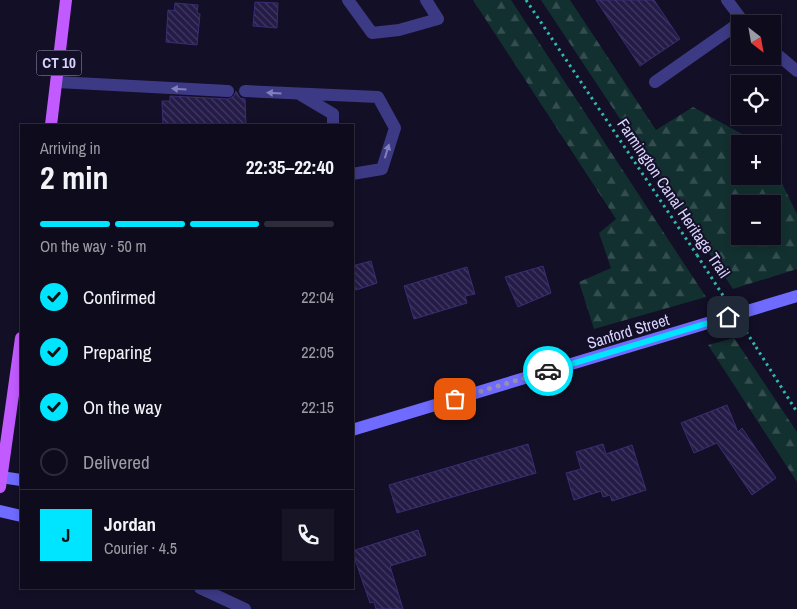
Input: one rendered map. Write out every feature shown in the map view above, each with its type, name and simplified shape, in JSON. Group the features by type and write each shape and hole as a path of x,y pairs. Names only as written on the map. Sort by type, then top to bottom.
{"main road":[{"name":"CT 10","path":"51,124 66,0"},
{"path":"0,480 20,345"}],"street":[{"path":"348,0 372,34 399,30 438,19 426,0"},
{"path":"727,0 739,15"},
{"path":"655,82 731,31"},
{"path":"781,58 797,71"},
{"path":"57,82 228,91"},
{"path":"244,91 378,98 394,128 382,169 354,174"},
{"path":"300,94 333,114 333,124"},
{"name":"Sanford Street","path":"354,429 797,296"},
{"path":"0,480 20,480"},
{"path":"0,511 20,516"},
{"path":"202,589 245,609"}],"path":[{"name":"Farmington Canal Heritage Trail","path":"526,0 697,255 797,412"}],"green space":[{"path":"473,0 511,0 706,297 594,329 579,282 611,268 599,233 616,219"},
{"path":"541,0 570,0 656,130 693,107 744,135 731,135 731,185 781,185 781,181 797,214 797,269 733,289"},
{"path":"734,338 797,432 797,482 708,345"}],"building":[{"path":"596,0 654,0 680,39 640,66"},
{"path":"255,2 278,3 277,28 253,26"},
{"path":"175,3 198,5 197,13 200,14 197,45 166,42 168,10 174,11"},
{"path":"236,91 240,98 245,99 246,124 163,124 162,101 170,101 170,96 228,99 234,96"},
{"path":"371,261 377,283 356,290 354,284 354,265"},
{"path":"543,266 551,293 518,307 505,277"},
{"path":"467,267 475,294 465,296 467,303 414,319 404,286"},
{"path":"727,405 738,432 742,428 776,478 752,495 717,443 694,453 681,423"},
{"path":"528,444 536,473 397,513 389,485"},
{"path":"603,444 606,454 632,445 646,490 612,501 610,495 603,497 601,491 574,500 566,473 581,469 576,452"},
{"path":"418,530 426,555 390,566 403,609 376,609 374,602 370,603 354,557 354,550"}],"way so far":[{"path":"455,399 548,371"}],"route":[{"path":"548,371 728,317"}]}
